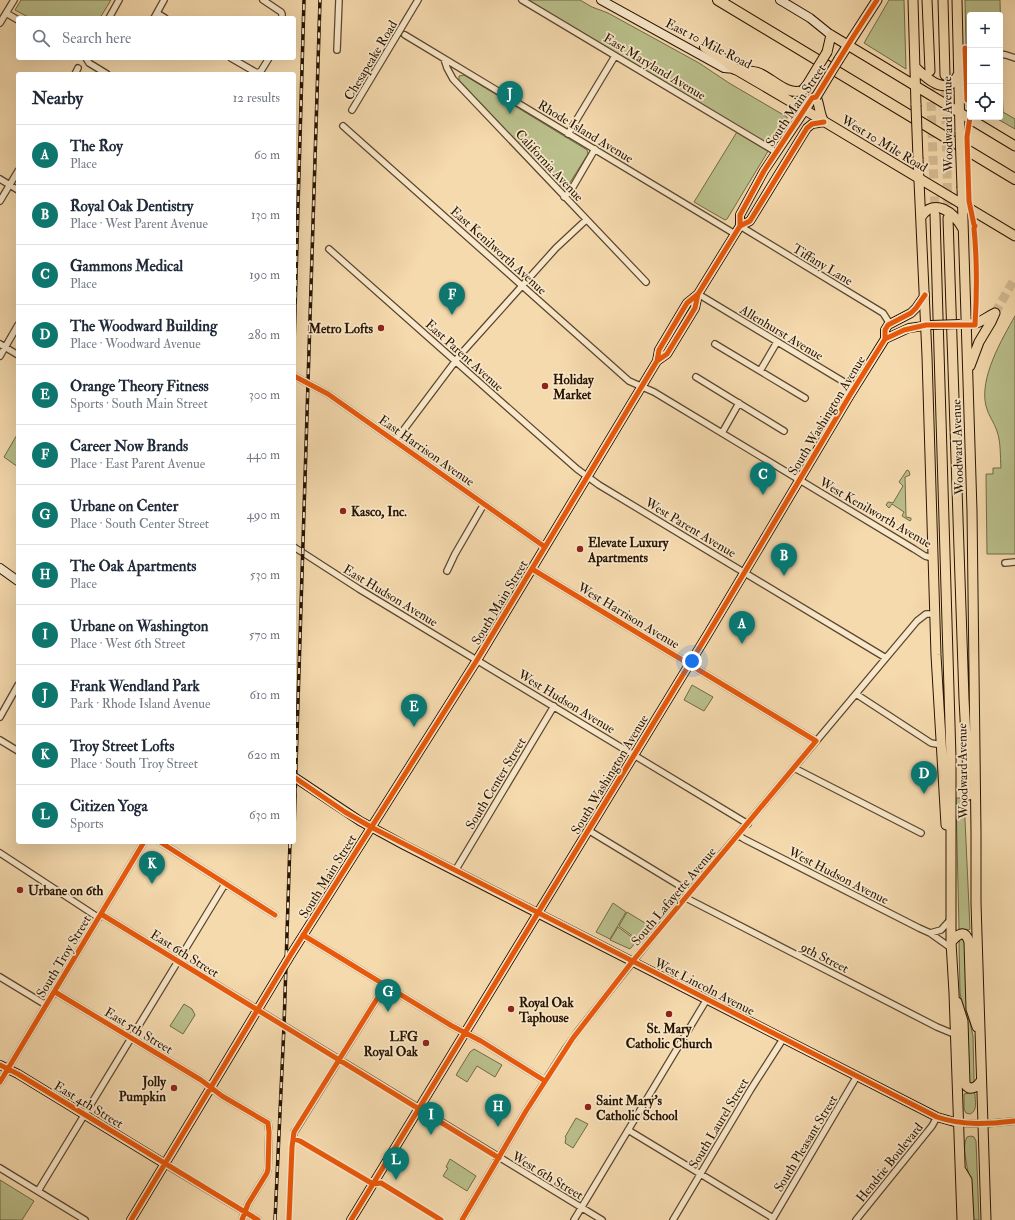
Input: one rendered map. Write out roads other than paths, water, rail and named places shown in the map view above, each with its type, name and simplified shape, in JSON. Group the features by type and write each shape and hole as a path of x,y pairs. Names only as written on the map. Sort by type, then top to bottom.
{"highway":[{"path":"718,0 1015,179"},
{"path":"705,47 735,69"}],"main road":[{"name":"East 10 Mile Road","path":"601,0 724,68 735,69 804,110"},
{"path":"780,0 810,18 831,35 1015,146"},
{"name":"South Main Street","path":"740,226 740,215 764,171 812,98 816,97 877,0"},
{"name":"Woodward Avenue","path":"913,0 918,159 925,295 929,325 936,655 950,892"},
{"name":"Woodward Avenue","path":"927,0 930,71"},
{"name":"Woodward Avenue","path":"943,0 945,75"},
{"name":"Woodward Avenue","path":"957,0 963,229 963,324 968,371 972,511 976,894 986,1220"},
{"path":"735,69 759,73 790,90 797,92 803,90 827,52 831,35"},
{"path":"915,67 928,78 941,85 951,84 959,73"},
{"path":"816,97 820,114 824,122"},
{"name":"West 10 Mile Road","path":"804,110 1015,236"},
{"name":"South Main Street","path":"131,1220 303,935 429,737 546,547 642,387 657,361 659,350 687,303 698,294 740,226 750,221 807,128 812,124 824,122"},
{"path":"763,200 768,184 780,163 779,156 776,152"},
{"path":"921,218 924,212 929,209 940,208 954,216 963,229"},
{"name":"Woodward Avenue","path":"935,215 951,758 950,920 954,993"},
{"name":"Woodward Avenue","path":"948,218 964,699 976,894"},
{"path":"890,324 911,313 925,295"},
{"path":"884,339 909,328 929,325 975,325 984,318 995,313 979,342 968,371"},
{"name":"South Washington Avenue","path":"351,1220 420,1109 744,572 884,339 885,330 890,324"},
{"path":"0,568 16,580"},
{"name":"West Lincoln Avenue","path":"296,778 371,828 937,1117 958,1123"},
{"path":"951,945 959,934 966,935 968,937 971,1009 980,1036"},
{"path":"954,993 954,1034 962,1220"},
{"path":"954,993 963,1021 965,1084 969,1088 973,1088 981,1081"},
{"name":"East 4th Street","path":"0,1065 165,1164"},
{"path":"960,1169 968,1180 969,1220"}],"street":[{"path":"0,23 14,0"},
{"path":"110,16 119,0"},
{"path":"155,16 164,0"},
{"path":"263,0 281,12 282,16"},
{"path":"337,50 339,0"},
{"name":"Chesapeake Road","path":"352,110 418,0"},
{"name":"East Maryland Avenue","path":"522,0 776,152"},
{"path":"6,13 16,19"},
{"name":"Rhode Island Avenue","path":"405,35 734,234"},
{"path":"1003,54 1015,58"},
{"path":"959,56 967,55"},
{"path":"568,134 615,56"},
{"name":"California Avenue","path":"444,59 453,79 646,282"},
{"path":"87,60 89,63 104,72"},
{"path":"234,60 255,72"},
{"path":"259,72 268,60"},
{"name":"East Kenilworth Avenue","path":"343,126 629,381 642,387"},
{"path":"564,197 570,192 595,149"},
{"path":"0,201 16,174"},
{"path":"0,179 16,189"},
{"path":"394,440 399,436 455,361 556,248 586,220"},
{"name":"Tiffany Lane","path":"740,226 883,313 890,324"},
{"name":"East Parent Avenue","path":"329,249 574,468 588,477"},
{"name":"Allenhurst Avenue","path":"698,294 854,388"},
{"path":"0,356 3,345 16,328"},
{"path":"760,371 777,342"},
{"path":"715,344 804,398"},
{"path":"3,345 16,354"},
{"name":"East Harrison Avenue","path":"296,377 322,390 546,547"},
{"path":"696,377 784,431"},
{"name":"West Kenilworth Avenue","path":"642,387 654,392 922,554 934,558"},
{"path":"722,433 740,403"},
{"name":"West Parent Avenue","path":"588,477 886,658"},
{"path":"447,571 455,554 484,504"},
{"name":"East Hudson Avenue","path":"296,548 359,589 477,660"},
{"path":"1005,563 1015,562"},
{"name":"West Harrison Avenue","path":"532,569 816,741"},
{"name":"South Lafayette Avenue","path":"462,1220 545,1081 573,1038 632,962 917,621 926,614 935,614"},
{"name":"West Hudson Avenue","path":"477,660 748,824"},
{"path":"0,717 16,689"},
{"path":"856,694 931,744 942,745"},
{"name":"South Center Street","path":"455,871 554,706"},
{"path":"0,740 16,750"},
{"path":"794,768 921,833"},
{"path":"588,830 690,892"},
{"name":"West Hudson Avenue","path":"738,835 877,907 930,932 951,945"},
{"name":"South Troy Street","path":"0,1082 143,844"},
{"path":"163,844 275,915"},
{"name":"East 6th Street","path":"0,853 100,916 178,961 258,1010"},
{"path":"38,1192 225,884"},
{"name":"9th Street","path":"686,898 937,1027 954,1034"},
{"path":"930,932 941,930 950,920"},
{"path":"303,935 385,986 545,1081"},
{"path":"0,977 46,1005"},
{"path":"294,1139 294,1132 296,1128 385,986"},
{"name":"East 5th Street","path":"55,992 268,1123 267,1173 248,1204 245,1212"},
{"path":"574,1220 707,999"},
{"name":"West 6th Street","path":"258,1010 602,1220"},
{"name":"South Laurel Street","path":"673,1220 751,1089 783,1039"},
{"name":"South Pleasant Street","path":"772,1219 857,1076"},
{"name":"Hendrie Boulevard","path":"856,1220 932,1126 937,1117"},
{"name":"West Lincoln Avenue","path":"958,1123 983,1124 1015,1121"},
{"path":"628,1130 772,1219"},
{"path":"165,1164 258,1220"},
{"path":"0,1168 85,1220"},
{"path":"242,1220 245,1212"}],"tunnel":[{"path":"930,75 935,214"},
{"path":"945,75 948,218"},
{"path":"995,313 1015,278"}],"railway":[{"path":"296,277 304,0"},
{"path":"296,766 320,0"},
{"path":"275,1220 284,1026 290,844"}],"place":[{"name":"Frank Wendland Park","path":"510,114"},
{"name":"Career Now Brands","path":"452,315"},
{"name":"Metro Lofts","path":"381,328"},
{"name":"Holiday Market","path":"545,386"},
{"name":"Gammons Medical","path":"763,495"},
{"name":"Kasco, Inc.","path":"343,511"},
{"name":"Elevate Luxury Apartments","path":"580,549"},
{"name":"Royal Oak Dentistry","path":"784,576"},
{"name":"The Roy","path":"742,644"},
{"name":"Orange Theory Fitness","path":"414,727"},
{"name":"The Woodward Building","path":"924,794"},
{"name":"Troy Street Lofts","path":"152,884"},
{"name":"Urbane on 6th","path":"20,890"},
{"name":"Royal Oak Taphouse","path":"511,1009"},
{"name":"Urbane on Center","path":"388,1012"},
{"name":"St. Mary Catholic Church","path":"669,1014"},
{"name":"LFG Royal Oak","path":"426,1043"},
{"name":"Jolly Pumpkin","path":"174,1088"},
{"name":"Saint Mary's Catholic School","path":"588,1107"},
{"name":"The Oak Apartments","path":"498,1127"},
{"name":"Urbane on Washington","path":"431,1135"},
{"name":"Citizen Yoga","path":"396,1180"}]}
